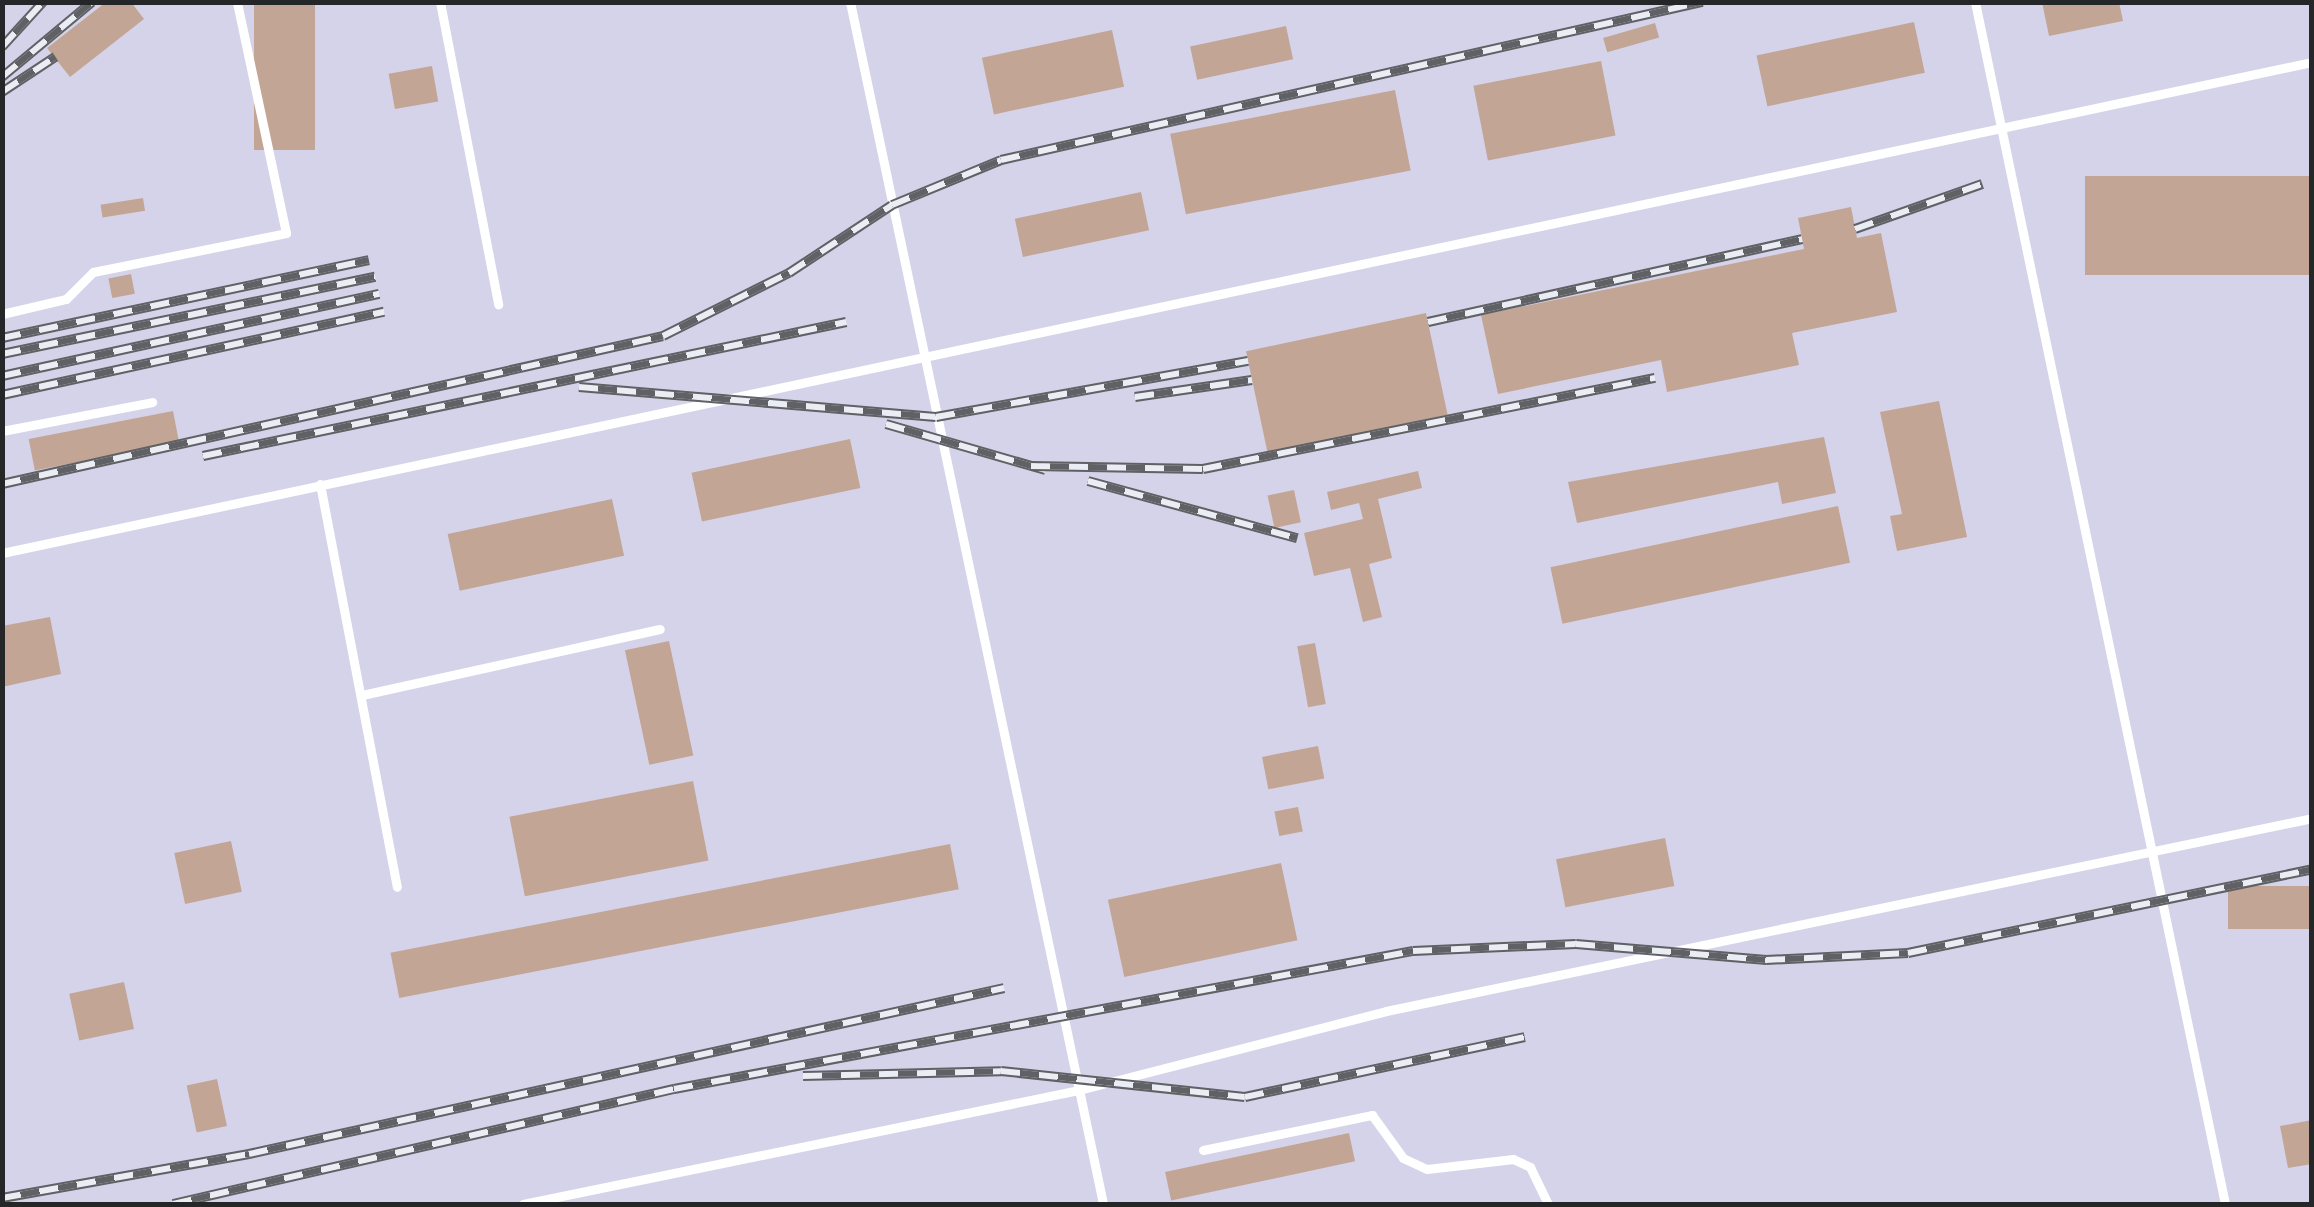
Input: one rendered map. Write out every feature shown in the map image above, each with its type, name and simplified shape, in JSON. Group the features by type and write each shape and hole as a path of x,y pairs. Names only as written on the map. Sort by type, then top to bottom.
{"lane":[{"path":"2,314 66,299 93,272 286,233 236,2"},
{"path":"440,2 498,304"},
{"path":"850,2 1104,1204"},
{"path":"1975,2 2225,1204"},
{"path":"2,552 2312,62"},
{"path":"2,431 152,402"},
{"path":"320,484 397,887"},
{"path":"362,695 660,629"},
{"path":"523,1204 1079,1090 1386,1010 2312,818"},
{"path":"1203,1150 1372,1115 1402,1158 1426,1169 1512,1158 1530,1167 1548,1204"}],"shaded area":[{"path":"3,3 2311,3 2311,1204 3,1204"}],"building":[{"path":"106,2 131,2 144,19 70,77 47,48"},
{"path":"254,2 315,2 315,150 254,150"},
{"path":"2042,2 2119,2 2123,21 2049,36"},
{"path":"1914,22 1925,73 1767,106 1757,55"},
{"path":"1655,23 1659,37 1607,52 1603,38"},
{"path":"1286,26 1293,59 1197,80 1190,46"},
{"path":"1112,30 1124,87 994,114 982,58"},
{"path":"1601,61 1616,136 1488,160 1473,86"},
{"path":"432,66 438,101 395,109 389,74"},
{"path":"1395,90 1411,170 1186,214 1170,134"},
{"path":"2085,176 2312,176 2312,275 2085,275"},
{"path":"1141,192 1149,230 1023,257 1015,219"},
{"path":"143,198 145,211 103,218 101,205"},
{"path":"1851,207 1857,238 1881,233 1897,312 1792,333 1799,365 1667,392 1661,360 1498,394 1481,315 1804,249 1798,218"},
{"path":"131,274 135,294 112,298 108,278"},
{"path":"1426,313 1448,415 1268,453 1246,351"},
{"path":"1939,401 1967,537 1897,551 1890,516 1902,514 1880,412"},
{"path":"173,411 179,442 35,470 29,439"},
{"path":"1824,437 1836,493 1782,504 1778,482 1577,523 1568,482"},
{"path":"850,439 860,488 702,522 692,473"},
{"path":"1418,471 1422,488 1378,499 1392,558 1369,564 1382,617 1363,622 1350,568 1314,576 1304,533 1363,519 1359,503 1331,510 1327,492"},
{"path":"1294,490 1301,522 1274,528 1268,496"},
{"path":"612,499 624,556 460,591 448,534"},
{"path":"1838,506 1850,563 1562,624 1550,567"},
{"path":"50,617 61,674 2,687 2,626"},
{"path":"669,641 693,755 649,765 625,650"},
{"path":"1315,643 1326,704 1308,707 1297,646"},
{"path":"1318,746 1324,778 1268,789 1262,757"},
{"path":"693,781 708,861 525,896 509,817"},
{"path":"1298,807 1303,832 1279,836 1274,812"},
{"path":"1665,838 1674,886 1565,907 1556,859"},
{"path":"231,841 242,892 185,904 174,853"},
{"path":"950,844 959,889 399,998 390,953"},
{"path":"1281,863 1297,940 1124,977 1108,900"},
{"path":"2228,886 2312,886 2312,929 2228,929"},
{"path":"124,982 134,1029 79,1041 69,994"},
{"path":"217,1079 227,1126 197,1132 187,1085"},
{"path":"2312,1120 2312,1164 2288,1168 2280,1126"},
{"path":"1349,1133 1355,1161 1171,1200 1165,1172"}],"railway":[{"path":"2,47 43,2"},
{"path":"2,77 92,2"},
{"path":"2,484 663,336 789,273 892,205 1001,160 1702,2"},
{"path":"2,92 55,57"},
{"path":"1855,229 1982,184"},
{"path":"1428,322 1802,239"},
{"path":"2,338 369,260"},
{"path":"2,354 375,277"},
{"path":"2,376 379,294"},
{"path":"2,395 384,312"},
{"path":"203,456 846,322"},
{"path":"579,387 936,417 1248,361"},
{"path":"1031,466 1203,469 1655,378"},
{"path":"1135,397 1252,380"},
{"path":"886,424 1045,470"},
{"path":"1088,481 1297,538"},
{"path":"173,1204 674,1089 1413,951 1576,944 1766,960 1908,953 2312,869"},
{"path":"2,1198 249,1154 1004,988"},
{"path":"803,1076 1001,1071 1245,1097 1525,1037"}]}
